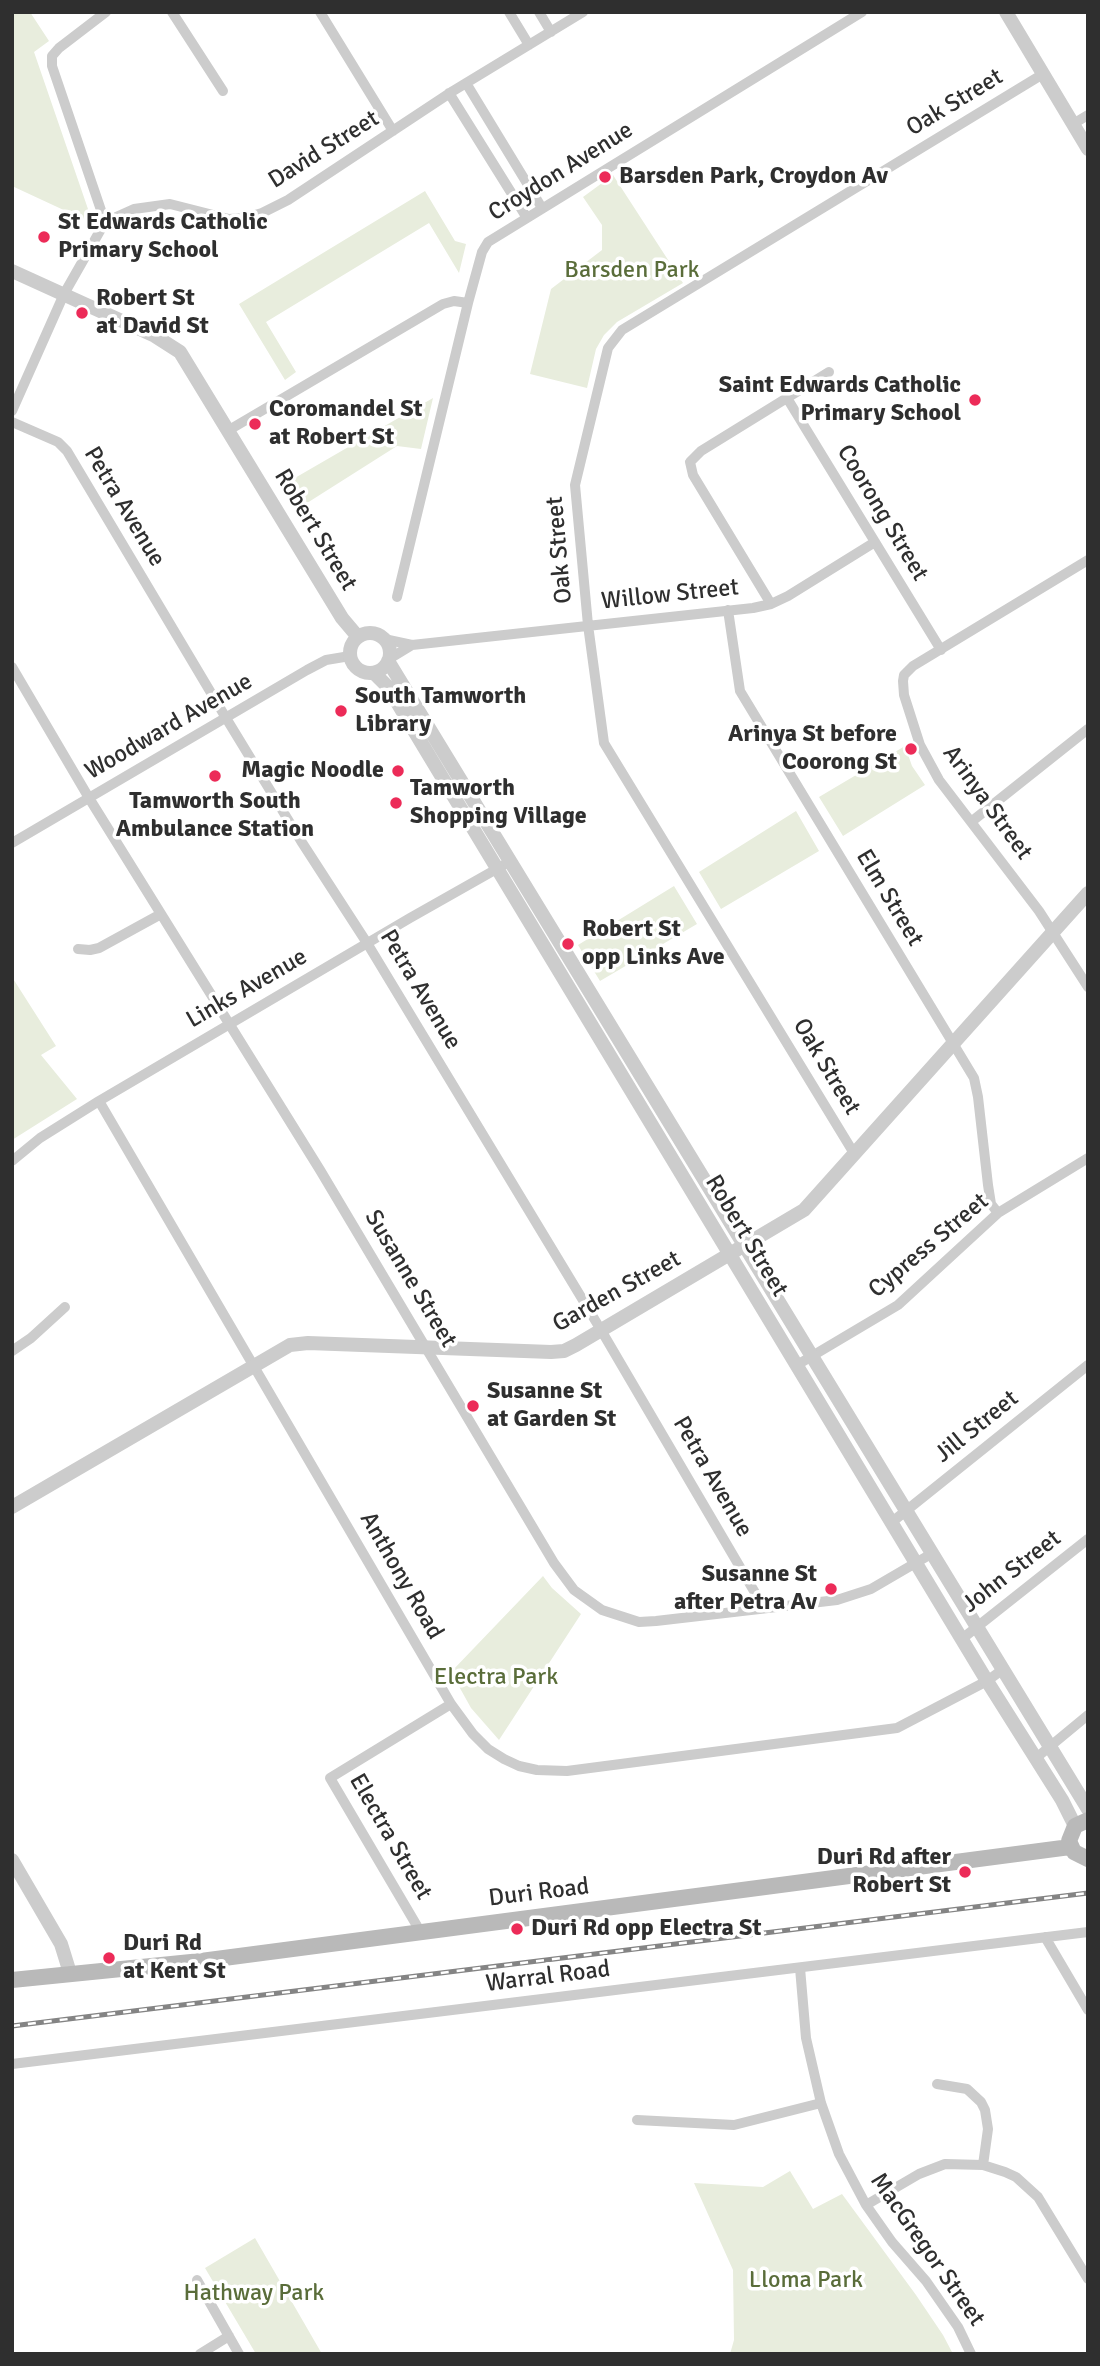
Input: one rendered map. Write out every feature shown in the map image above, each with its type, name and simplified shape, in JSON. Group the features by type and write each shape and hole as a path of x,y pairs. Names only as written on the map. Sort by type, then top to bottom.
{"main road":[{"path":"1081,1823 1069,1836 1070,1847 1079,1856 1088,1859"},
{"name":"Duri Road","path":"12,1980 201,1961 1070,1847"}],"street":[{"path":"12,411 64,294 105,222 52,66 52,56 106,12"},
{"path":"172,12 223,91"},
{"path":"320,12 393,131"},
{"path":"509,12 528,46"},
{"path":"538,12 551,32"},
{"name":"David Street","path":"105,222 134,209 170,204 229,219 262,213 288,200 450,93 583,12"},
{"name":"Croydon Avenue","path":"397,597 468,303 482,251 488,242 862,12"},
{"path":"1006,12 1088,149"},
{"name":"Oak Street","path":"855,1154 604,743 588,625 575,485 605,359 614,338 633,323 1043,74"},
{"path":"466,83 542,208"},
{"path":"450,93 527,218"},
{"path":"1073,124 1088,116"},
{"name":"Robert Street","path":"12,271 173,346 186,361 229,430 342,618 358,637"},
{"path":"229,430 443,304 454,301 468,303"},
{"path":"771,604 693,475 690,462 701,452 829,372"},
{"name":"Coorong Street","path":"787,398 941,650"},
{"name":"Petra Avenue","path":"12,422 58,442 67,451 226,718 367,943 601,1330 764,1608"},
{"name":"Willow Street","path":"384,639 412,645 771,604 875,542"},
{"name":"Arinya Street","path":"1088,561 908,670 902,681 904,695 929,764 1053,930 1088,987"},
{"name":"Elm Street","path":"727,610 740,691 974,1078 991,1204 998,1213"},
{"path":"369,633 384,639 389,649 388,660 380,671 361,671 352,662 351,645 358,637 369,633"},
{"name":"Willow Street","path":"388,660 412,645"},
{"name":"Woodward Avenue","path":"12,843 307,670 326,660 350,656"},
{"name":"Robert Street","path":"388,660 503,865 730,1255 987,1681 1062,1800 1081,1823"},
{"name":"Susanne Street","path":"12,667 89,798 428,1349 560,1572 574,1590 602,1610 639,1622 837,1600 871,1589 931,1554"},
{"name":"Robert Street","path":"374,673 393,695 745,1246 1088,1809"},
{"path":"971,822 1088,729"},
{"name":"Links Avenue","path":"12,1161 40,1138 99,1101 503,865"},
{"name":"Garden Street","path":"12,1507 281,1349 298,1343 558,1352 569,1349 804,1210 1088,893"},
{"path":"78,949 99,948 162,914"},
{"name":"Anthony Road","path":"99,1101 451,1704 488,1749 528,1768 567,1771 897,1728 987,1681 1002,1670"},
{"name":"Cypress Street","path":"797,1365 898,1305 998,1213 1088,1158"},
{"path":"12,1350 31,1338 65,1307"},
{"name":"Jill Street","path":"892,1522 1088,1365"},
{"name":"John Street","path":"963,1638 1088,1539"},
{"name":"Electra Street","path":"420,1931 330,1778 451,1704"},
{"path":"1036,1758 1088,1716"},
{"path":"12,1860 61,1944 70,1973"},
{"name":"Warral Road","path":"12,2064 1088,1932"},
{"path":"1045,1937 1088,2010"},
{"name":"MacGregor Street","path":"800,1968 806,2038 821,2103 839,2154 866,2205 892,2242 926,2281 958,2327 971,2354"},
{"path":"937,2084 967,2089 981,2102 988,2129 983,2165"},
{"path":"638,2120 734,2125 821,2103"},
{"path":"866,2205 932,2168 954,2163 983,2165 1016,2177 1038,2197 1088,2279"},
{"path":"197,2280 239,2354"},
{"path":"200,2354 229,2336"}],"green space":[{"path":"12,12 30,12 49,41 34,52 88,209 83,219 12,186"},
{"name":"Barsden Park","path":"613,175 683,283 617,322 604,335 596,349 587,388 530,374 551,289 602,250 602,225 583,197"},
{"path":"425,191 455,241 466,244 459,273 429,223 266,322 296,372 285,380 239,304"},
{"path":"433,398 421,449 397,446 296,510 281,486"},
{"path":"905,746 912,766 925,785 843,836 819,797"},
{"path":"796,811 819,851 721,909 699,872"},
{"path":"674,886 697,924 600,981 578,945"},
{"path":"12,977 56,1046 41,1055 77,1099 12,1140"},
{"name":"Electra Park","path":"543,1576 552,1588 581,1614 499,1740 471,1708 451,1672"},
{"name":"Lloma Park","path":"790,2171 813,2209 842,2194 916,2295 953,2354 730,2354 734,2340 733,2270 694,2183 763,2187"},
{"name":"Hathway Park","path":"255,2238 322,2354 256,2354 205,2268"}],"railway":[{"path":"12,2026 1088,1893"}],"place":[{"name":"Barsden Park, Croydon Av","path":"605,177"},
{"name":"St Edwards Catholic Primary School","path":"44,237"},
{"name":"Robert St at David St","path":"82,313"},
{"name":"Saint Edwards Catholic Primary School","path":"975,400"},
{"name":"Coromandel St at Robert St","path":"255,424"},
{"name":"South Tamworth Library","path":"341,711"},
{"name":"Arinya St before Coorong St","path":"911,749"},
{"name":"Magic Noodle","path":"398,771"},
{"name":"Tamworth South Ambulance Station","path":"215,776"},
{"name":"Tamworth Shopping Village","path":"396,803"},
{"name":"Robert St opp Links Ave","path":"568,944"},
{"name":"Susanne St at Garden St","path":"473,1406"},
{"name":"Susanne St after Petra Av","path":"831,1589"},
{"name":"Duri Rd after Robert St","path":"965,1872"},
{"name":"Duri Rd opp Electra St","path":"517,1929"},
{"name":"Duri Rd at Kent St","path":"109,1958"}]}
